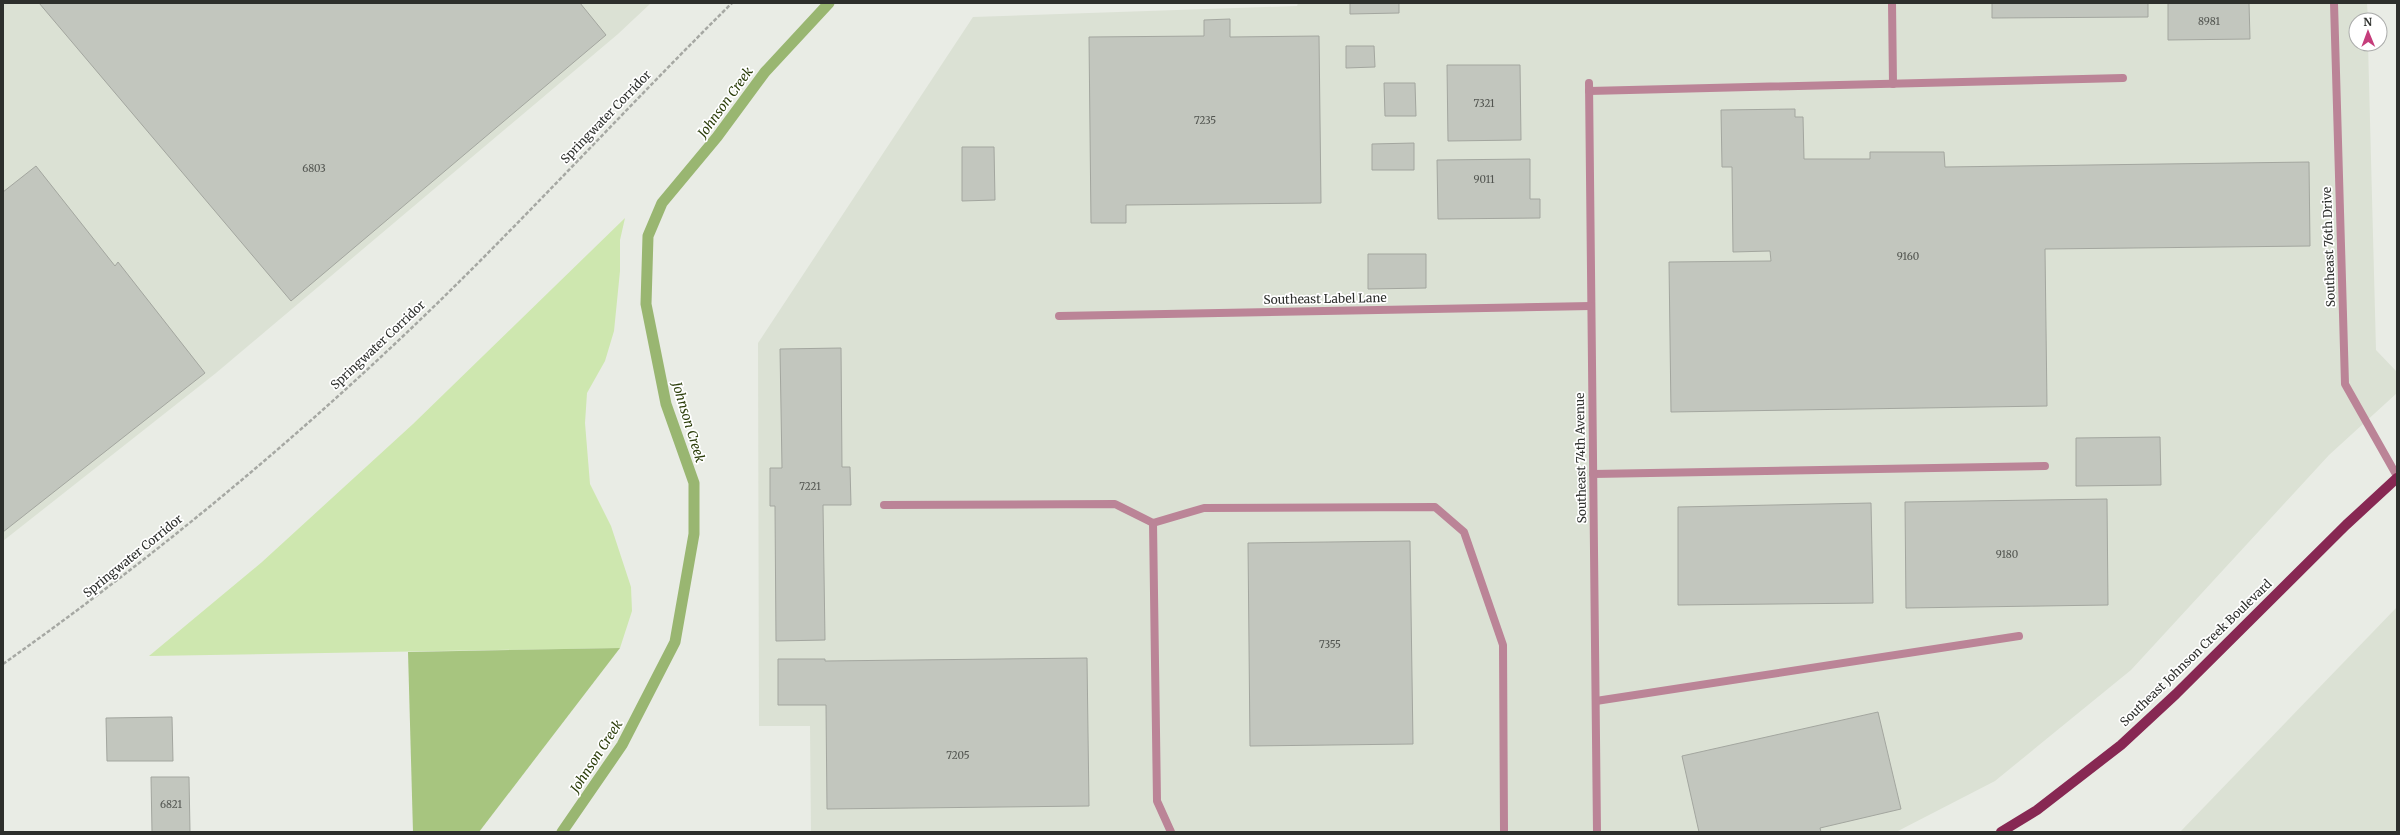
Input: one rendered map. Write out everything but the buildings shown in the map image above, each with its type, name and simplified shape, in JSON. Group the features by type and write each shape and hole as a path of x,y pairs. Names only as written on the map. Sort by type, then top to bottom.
{"main road":[{"name":"Southeast Johnson Creek Boulevard","path":"2000,832 2043,805 2121,745 2176,694 2291,578 2397,477"}],"street":[{"path":"1892,3 1893,84 2123,78"},
{"name":"Southeast 76th Drive","path":"2334,3 2345,384 2397,477"},
{"name":"Southeast 74th Avenue","path":"1597,832 1589,87 1893,84"},
{"name":"Southeast Label Lane","path":"1059,316 1591,306"},
{"path":"1593,474 2045,466"},
{"path":"884,505 1115,504 1153,523 1204,508 1435,507 1464,532 1503,645 1504,832"},
{"path":"1153,523 1157,801 1171,832"},
{"path":"1596,702 2018,636"}],"path":[{"name":"Springwater Corridor","path":"3,664 136,568 288,439 375,361 472,269 634,101 732,3"}],"shaded area":[{"path":"3,3 651,3 618,34 216,373 3,541"},
{"path":"1298,3 2367,3 2368,12 2348,12 2348,52 2368,52 2376,350 2397,372 2397,393 2329,455 2131,670 1995,781 1896,832 811,832 810,726 759,726 758,343 973,17 1297,6"},
{"path":"2397,607 2397,832 2180,832"}],"green space":[{"path":"625,218 620,240 620,271 614,331 605,361 587,393 585,423 590,484 611,526 631,587 632,611 620,648 149,656 262,562 413,424"},
{"path":"620,648 479,832 413,832 408,652"}],"waterway":[{"name":"Johnson Creek","path":"562,832 622,745 675,642 694,534 694,483 666,404 646,304 648,236 662,203 717,137 765,72 829,3"}]}
